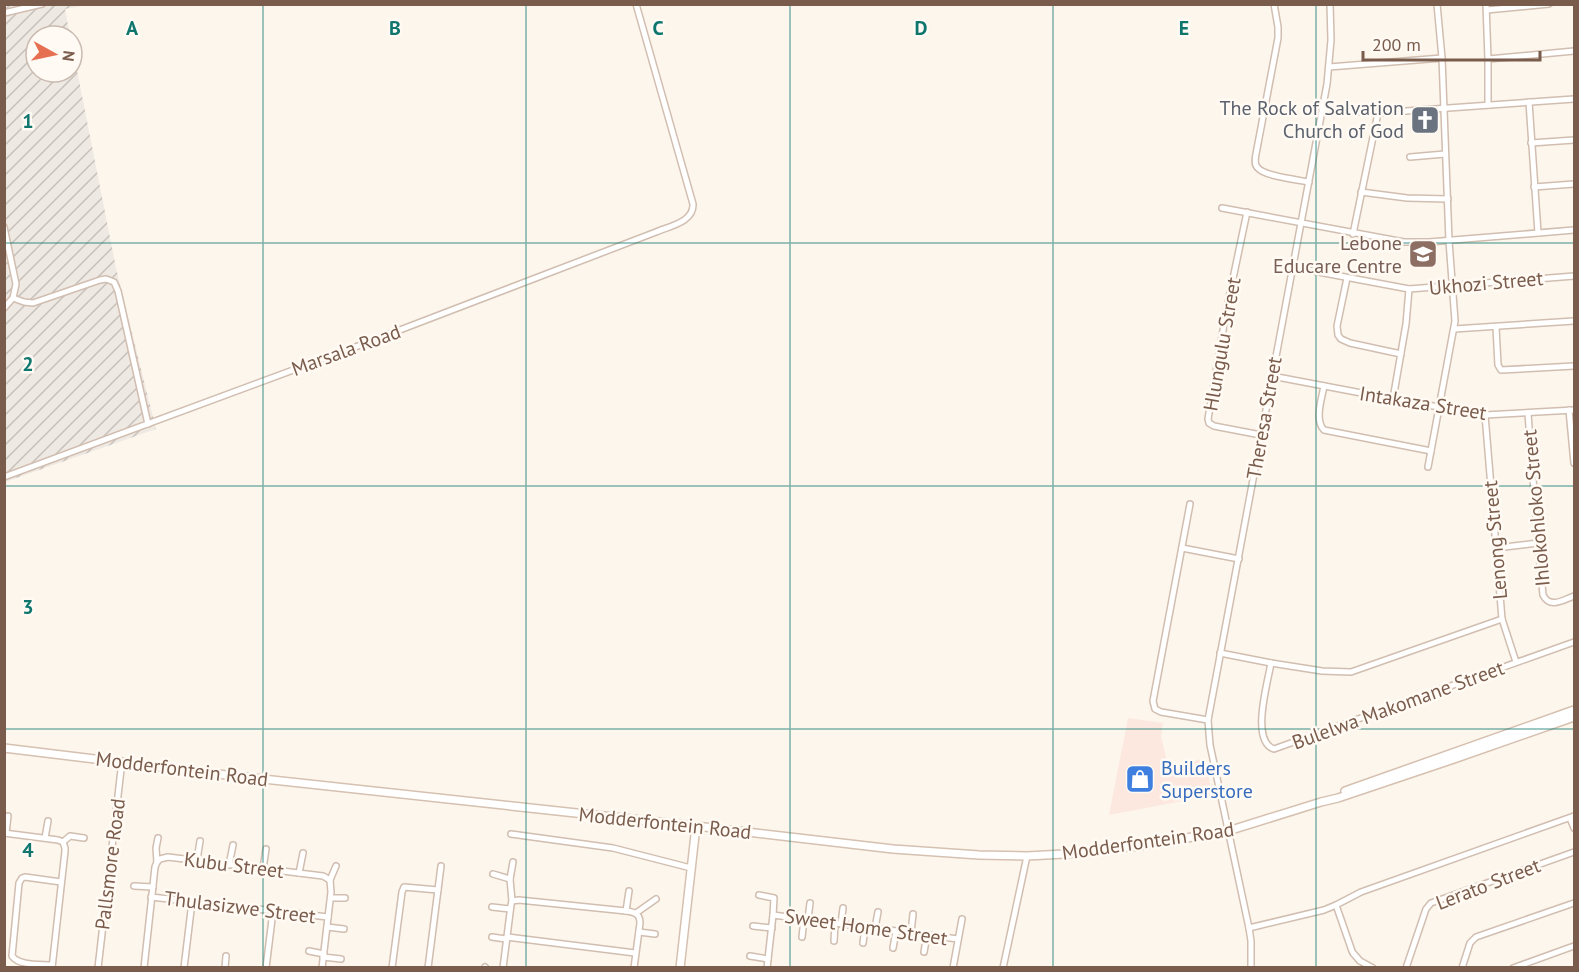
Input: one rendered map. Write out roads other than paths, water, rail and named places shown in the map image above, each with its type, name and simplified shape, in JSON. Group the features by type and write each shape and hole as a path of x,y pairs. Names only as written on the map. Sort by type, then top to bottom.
{"main road":[{"name":"Modderfontein Road","path":"1321,802 1327,797 1575,710"},
{"name":"Modderfontein Road","path":"4,748 893,849 969,855 1027,856 1108,850 1228,831 1338,798 1575,717"},
{"path":"680,968 696,826"}],"street":[{"path":"4,13 42,4"},
{"name":"Marsala Road","path":"4,477 379,338 686,219 692,213 693,204 636,4"},
{"path":"1274,4 1278,38 1256,154 1256,165 1265,172 1309,182"},
{"name":"Theresa Street","path":"1251,968 1249,928 1210,746 1208,720 1322,109 1329,67 1330,4"},
{"path":"1428,467 1454,328 1442,58 1437,4"},
{"path":"1488,105 1487,7 1549,4"},
{"path":"1488,58 1575,51"},
{"path":"1329,67 1442,58"},
{"path":"1322,109 1378,113 1575,99"},
{"path":"1529,102 1538,233"},
{"path":"1353,234 1378,113"},
{"path":"1532,143 1575,140"},
{"path":"1410,157 1445,154"},
{"path":"1534,187 1575,184"},
{"path":"1361,192 1407,198 1448,199"},
{"path":"1222,208 1404,242 1449,241 1575,230"},
{"name":"Hlungulu Street","path":"1246,212 1208,419 1209,423 1214,426 1261,435"},
{"path":"4,227 16,284 11,299 4,308"},
{"name":"Ukhozi Street","path":"1292,267 1409,289 1575,276"},
{"path":"1347,278 1337,326 1338,335 1350,343 1401,354"},
{"path":"11,299 33,303 100,280 106,279 114,282 148,424"},
{"path":"1393,399 1406,324 1409,289"},
{"path":"1454,328 1575,321"},
{"path":"1496,327 1498,365 1501,370 1575,366"},
{"name":"Intakaza Street","path":"1272,376 1485,415 1572,410"},
{"path":"1324,386 1319,424 1324,430 1431,451"},
{"path":"1572,410 1575,463"},
{"name":"Ihlokohloko Street","path":"1528,414 1542,591 1546,601 1554,603 1575,596"},
{"name":"Lenong Street","path":"1485,415 1502,619 1516,662"},
{"path":"1190,504 1154,695 1154,706 1161,712 1208,720"},
{"path":"1496,548 1538,543"},
{"path":"1182,548 1239,559"},
{"path":"1220,653 1322,671 1351,672 1502,619"},
{"name":"Bulelwa Makomane Street","path":"1271,663 1262,728 1269,747 1274,748 1575,642"},
{"name":"Pallsmore Road","path":"98,968 122,761"},
{"path":"8,816 5,833 63,842"},
{"path":"1249,928 1294,918 1336,905 1361,892 1572,817 1575,828"},
{"path":"45,838 48,821"},
{"path":"511,834 613,848 691,868"},
{"path":"63,842 70,836 84,838"},
{"path":"157,862 158,838"},
{"path":"197,860 200,841"},
{"path":"62,882 22,878 19,883 12,956 18,962 52,966 62,882 65,848 63,842"},
{"path":"229,865 233,845"},
{"path":"263,869 266,849"},
{"name":"Lerato Street","path":"1406,968 1424,914 1431,903 1575,852"},
{"path":"299,873 303,853"},
{"path":"1003,968 1027,856"},
{"name":"Kubu Street","path":"144,968 157,862 168,857 197,860 323,876 330,880"},
{"path":"503,968 512,901 510,879 513,862"},
{"path":"322,968 332,887 330,880 336,866"},
{"path":"428,968 441,866"},
{"path":"493,874 510,879"},
{"path":"135,885 153,887"},
{"path":"392,968 404,887 438,890"},
{"path":"627,911 629,891"},
{"name":"Sweet Home Street","path":"759,895 774,898 767,968"},
{"name":"Thulasizwe Street","path":"152,897 328,917"},
{"path":"331,898 345,898"},
{"path":"636,913 656,900"},
{"path":"512,901 636,913 640,918 634,968"},
{"path":"184,968 192,902"},
{"path":"802,937 810,903"},
{"path":"1462,968 1470,943 1476,937 1575,903"},
{"path":"1336,905 1353,952 1360,961 1373,968"},
{"path":"492,907 510,909"},
{"path":"834,941 843,908"},
{"path":"267,968 273,911"},
{"path":"875,928 878,912"},
{"path":"910,933 913,914"},
{"name":"Sweet Home Street","path":"773,915 958,939"},
{"name":"Sweet Home Street","path":"953,968 962,919"},
{"path":"753,926 772,928"},
{"path":"327,927 344,929"},
{"path":"863,944 865,927"},
{"path":"893,948 896,931"},
{"path":"639,932 655,934"},
{"path":"924,952 927,935"},
{"path":"492,937 635,953"},
{"path":"1514,968 1575,946"},
{"path":"309,951 341,959"},
{"path":"225,968 226,956"},
{"path":"750,956 768,958"}],"place":[{"name":"The Rock of Salvation Church of God","path":"1425,120"},
{"name":"Lebone Educare Centre","path":"1423,254"},
{"name":"Builders Superstore","path":"1140,779"}]}
